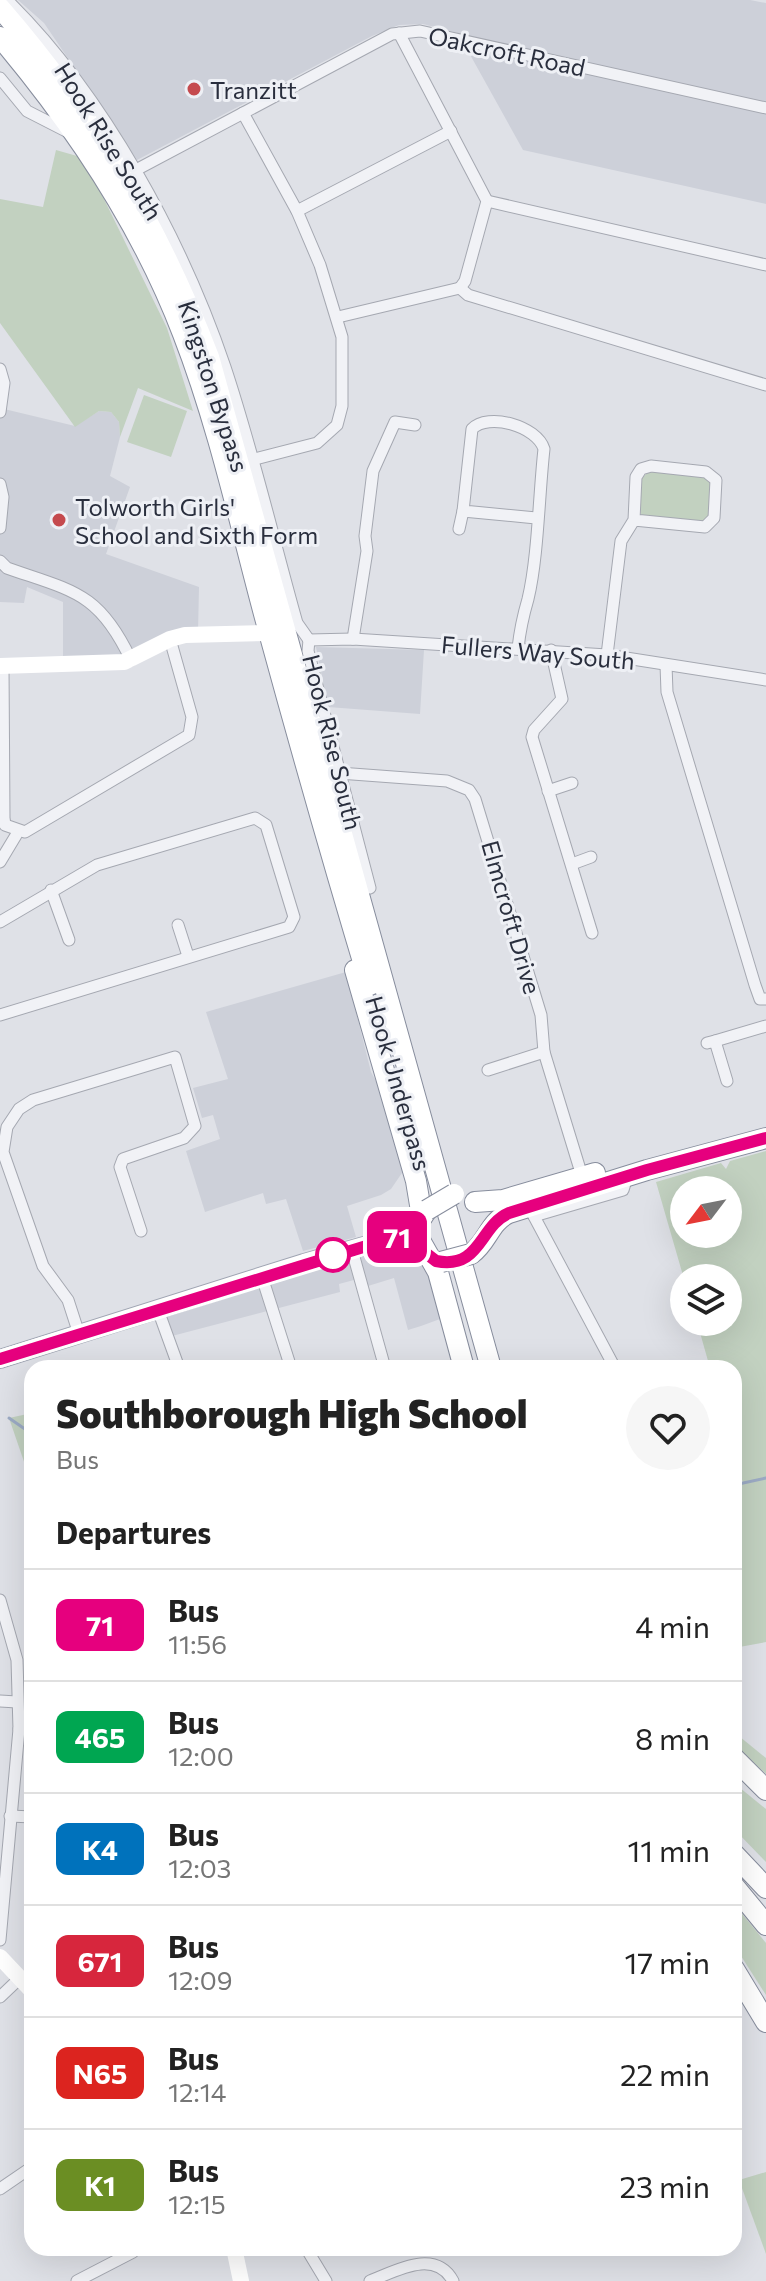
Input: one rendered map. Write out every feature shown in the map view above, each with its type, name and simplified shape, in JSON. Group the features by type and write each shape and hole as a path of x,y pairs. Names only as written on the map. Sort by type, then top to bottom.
{"highway":[{"name":"Kingston Bypass","path":"0,8 39,54 99,137 169,259 225,405 308,710 378,988"},
{"name":"Kingston Bypass","path":"0,37 78,136 124,208 183,334 221,451 305,763 378,988"},
{"path":"308,710 370,888 446,1158 463,1197 485,1219 479,1246 479,1271 502,1360"},
{"path":"305,763 335,898 416,1181 422,1221 462,1360"},
{"name":"Hook Underpass","path":"378,988 477,1360"},
{"name":"Hook Underpass","path":"378,988 489,1360"},
{"path":"422,1221 463,1197 503,1200 584,1182 766,1127"},
{"path":"435,1260 479,1246 497,1220 532,1212 584,1182 627,1177 766,1138"},
{"path":"742,1766 766,1791"},
{"path":"742,1773 766,1791"},
{"path":"742,1862 766,1888"},
{"path":"742,1892 766,1915"},
{"path":"742,1894 766,1925"},
{"path":"742,1982 766,2022"}],"main road":[{"path":"0,1359 399,1236 422,1221"}],"street":[{"name":"Hook Rise South","path":"7,0 52,50 134,171 205,315 237,405 297,623 309,640 308,651 370,888"},
{"name":"Oakcroft Road","path":"134,171 399,33 420,31 766,108"},
{"path":"338,317 460,288 465,281 487,201 399,33"},
{"path":"0,78 27,111 78,136"},
{"path":"243,113 297,211 338,317 342,369 337,425 317,443 251,460"},
{"path":"297,211 451,131"},
{"path":"487,201 766,265"},
{"path":"460,288 468,295 766,385"},
{"path":"0,369 4,383 0,412"},
{"path":"459,529 472,429 487,419 541,438 544,449 518,648"},
{"path":"353,639 382,458 395,422 415,425"},
{"path":"607,655 621,541 634,520 636,477 641,469 651,466 706,472 716,480 714,518 705,527 634,520"},
{"path":"0,484 3,497 0,528"},
{"path":"463,511 536,518"},
{"path":"0,561 7,568 76,592 90,601 114,626 131,660"},
{"path":"170,639 192,717 189,735 25,832 2,830 2,666 131,660 170,639 185,635 269,633"},
{"name":"Fullers Way South","path":"309,640 353,639 551,650 607,655 766,680"},
{"path":"551,650 562,699 532,737 592,929 605,926"},
{"path":"666,665 667,692 755,985 760,999 766,999"},
{"name":"Elmcroft Drive","path":"339,773 447,781 469,790 481,811 541,1015 544,1052 584,1182"},
{"path":"548,791 572,783"},
{"path":"0,922 97,865 260,819 266,825 294,917 293,923 0,1015"},
{"path":"0,862 18,832"},
{"path":"572,864 591,857"},
{"path":"51,890 69,940"},
{"path":"178,925 188,956"},
{"path":"727,1081 711,1042 766,1026"},
{"path":"488,1070 544,1052"},
{"path":"79,1334 68,1300 43,1266 3,1152 7,1127 19,1109 33,1100 175,1057 195,1126 184,1138 123,1159 120,1167 141,1231"},
{"path":"611,1360 532,1212 623,1190 627,1177"},
{"path":"352,1250 383,1360"},
{"path":"262,1277 288,1360"},
{"path":"158,1310 176,1360"},
{"path":"0,1600 17,1660 19,1729 0,1940"},
{"path":"0,1701 17,1702"},
{"path":"19,1729 24,1728"},
{"path":"10,1816 24,1817"},
{"path":"0,1957 24,1982"},
{"path":"0,1997 20,1978"},
{"path":"0,2189 24,2172"},
{"path":"77,2281 125,2256"},
{"path":"236,2256 241,2281"},
{"path":"311,2256 326,2281"},
{"path":"370,2281 427,2263 440,2267 453,2281"}],"shaded area":[{"path":"18,0 750,0 766,3 766,204 523,150 458,33 423,24 399,25 372,36 137,160 44,23"},
{"name":"Tolworth Girls' School and Sixth Form","path":"0,408 75,426 99,411 111,412 119,422 120,437 110,476 130,487 106,554 199,587 198,632 122,656 63,658 63,602 27,587 24,603 0,602"},
{"path":"316,647 424,650 420,714 328,707"},
{"path":"346,972 371,1072 383,1094 404,1170 391,1189 347,1206 356,1237 303,1251 286,1199 266,1204 263,1193 205,1212 186,1151 220,1139 213,1115 202,1118 193,1088 228,1079 206,1012"},
{"path":"399,1244 428,1271 440,1319 408,1330 394,1278 368,1286 365,1277 339,1284 340,1292 172,1336 165,1316"}],"green space":[{"path":"56,150 84,158 167,328 193,411 138,388 120,437 119,422 111,412 99,411 75,427 0,323 0,199 43,207"},
{"path":"144,395 187,411 171,457 127,442"},
{"path":"650,470 707,477 711,480 711,514 704,522 641,515 640,480"},
{"path":"766,1151 766,1642 742,1646 742,1360 708,1360 701,1336 742,1336 742,1264 680,1264 675,1248 742,1248 742,1176 677,1176 721,1163 726,1169 730,1161"},
{"path":"670,1178 670,1230 656,1182"},
{"path":"24,1415 24,1462 9,1418"},
{"path":"742,1738 766,1758 766,1774 742,1752"},
{"path":"742,1790 766,1809 766,1862 742,1837"},
{"path":"742,1914 766,1943 766,1995 742,1958"},
{"path":"766,2172 766,2254 742,2188 742,2179"}],"waterway":[{"path":"9,1418 24,1428"},
{"path":"742,1483 766,1478"}],"bus line":[{"name":"71","path":"0,1359 399,1236 417,1235 423,1251 436,1261 456,1260 480,1247 492,1224 509,1213 647,1170 766,1138"}],"place":[{"name":"Tranzitt","path":"194,89"},
{"name":"Tolworth Girls' School and Sixth Form","path":"59,520"}]}
